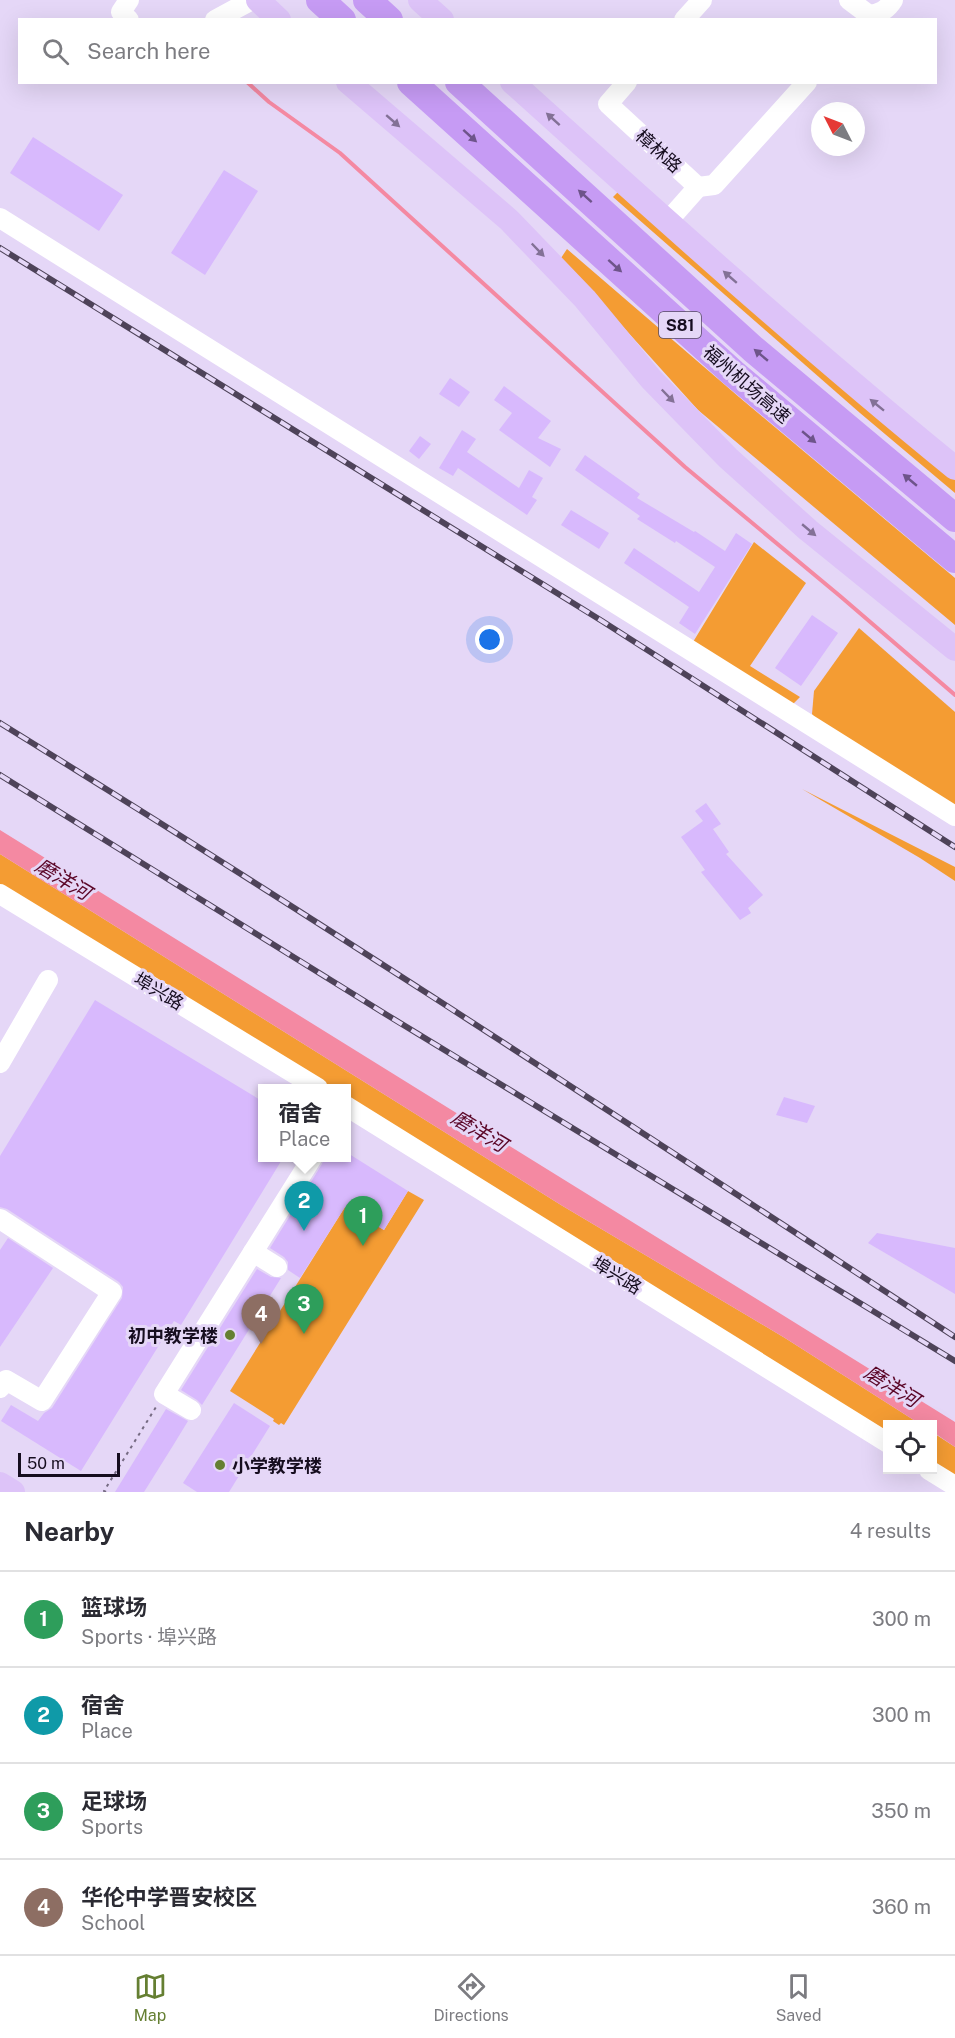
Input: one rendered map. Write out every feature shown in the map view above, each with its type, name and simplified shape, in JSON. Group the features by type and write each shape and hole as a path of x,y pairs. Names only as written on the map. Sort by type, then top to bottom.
{"highway":[{"path":"320,0 340,18"},
{"path":"367,0 387,18"},
{"name":"福州机场高速","path":"413,84 733,373 955,559"},
{"name":"福州机场高速","path":"461,84 753,349 955,518"}],"main road":[{"path":"258,0 277,18"},
{"path":"420,0 440,18"},
{"path":"350,84 509,220 585,298 651,379 728,458 808,530 955,649"},
{"path":"514,84 852,384 955,468"},
{"path":"0,1484 13,1492"}],"street":[{"path":"127,18 121,12 129,0"},
{"path":"218,18 252,0"},
{"path":"686,18 702,0"},
{"path":"849,0 867,17 886,9 893,0"},
{"name":"樟林路","path":"625,84 608,104 706,186 667,222"},
{"path":"706,186 805,84"},
{"path":"0,218 955,816"},
{"name":"埠兴路","path":"0,894 310,1084"},
{"path":"0,1063 48,980"},
{"name":"埠兴路","path":"351,1109 883,1440"},
{"path":"191,1410 164,1394 309,1162"},
{"path":"0,1219 112,1292 42,1401 6,1380 0,1388"},
{"path":"253,1252 277,1267"},
{"path":"936,1474 955,1486"}],"path":[{"path":"106,1492 104,1491 164,1394"}],"shaded area":[{"path":"619,191 955,477 955,493 613,197"},
{"path":"567,249 955,578 955,625 698,410 561,258"},
{"path":"754,542 806,583 750,666 800,697 790,707 693,642"},
{"path":"859,628 955,712 955,807 819,723 812,714 814,691"},
{"path":"802,789 955,867 955,881 920,858"},
{"path":"0,854 561,1205 785,1338 914,1420 883,1420 883,1438 351,1105 351,1084 318,1084 0,887"},
{"path":"408,1191 424,1200 284,1425 281,1423 279,1425 273,1421 274,1419 230,1391 345,1207 384,1230"},
{"path":"937,1435 955,1447 955,1482 937,1471"}],"water":[{"name":"磨洋河","path":"0,830 955,1422 955,1447 937,1435 937,1420 914,1420 785,1338 561,1205 0,854"}],"building":[{"path":"33,137 123,195 99,231 10,173"},
{"path":"224,170 258,191 205,275 171,253"},
{"path":"450,378 470,392 459,407 439,394"},
{"path":"504,386 551,421 538,438 561,449 550,467 499,430 512,413 494,400"},
{"path":"462,430 476,439 467,452 519,488 529,470 543,478 532,497 537,500 527,515 458,468 453,476 439,468"},
{"path":"420,436 431,444 419,459 409,451"},
{"path":"585,455 640,494 637,498 725,551 736,533 752,544 695,634 679,623 689,607 624,563 634,548 699,592 715,567 637,519 640,516 575,470"},
{"path":"571,510 609,533 599,549 561,525"},
{"path":"812,615 838,633 801,686 775,668"},
{"path":"706,803 721,824 713,829 729,852 726,854 763,895 748,908 751,913 740,920 701,872 705,870 681,837 703,821 695,811"},
{"path":"95,1000 258,1099 258,1162 281,1162 181,1325 174,1321 81,1471 1,1421 11,1405 38,1421 52,1408 122,1298 123,1287 119,1282 7,1209 0,1207 0,1156"},
{"path":"784,1097 815,1106 807,1123 776,1115"},
{"path":"351,1155 408,1191 384,1230 345,1207 300,1278 288,1270 288,1262 284,1257 270,1248 323,1162 351,1162"},
{"path":"877,1233 955,1248 955,1294 868,1243"},
{"path":"8,1238 53,1268 0,1347 0,1250"},
{"name":"初中教学楼","path":"257,1269 271,1277 281,1278 202,1405 181,1390"},
{"name":"小学教学楼","path":"234,1403 270,1426 229,1492 197,1492 183,1483"},
{"path":"166,1409 188,1421 174,1444 144,1492 115,1492"}],"waterway":[{"path":"249,84 269,102 340,153 685,467 955,695"}],"railway":[{"path":"0,248 602,621 955,847"},
{"path":"0,723 360,950 955,1337"},
{"path":"0,775 387,1015 955,1361"}],"place":[{"name":"宿舍","path":"304,1231"},
{"name":"篮球场","path":"363,1246"},
{"name":"足球场","path":"304,1334"},
{"name":"初中教学楼","path":"230,1335"},
{"name":"华伦中学晋安校区","path":"261,1344"},
{"name":"小学教学楼","path":"220,1465"}]}
